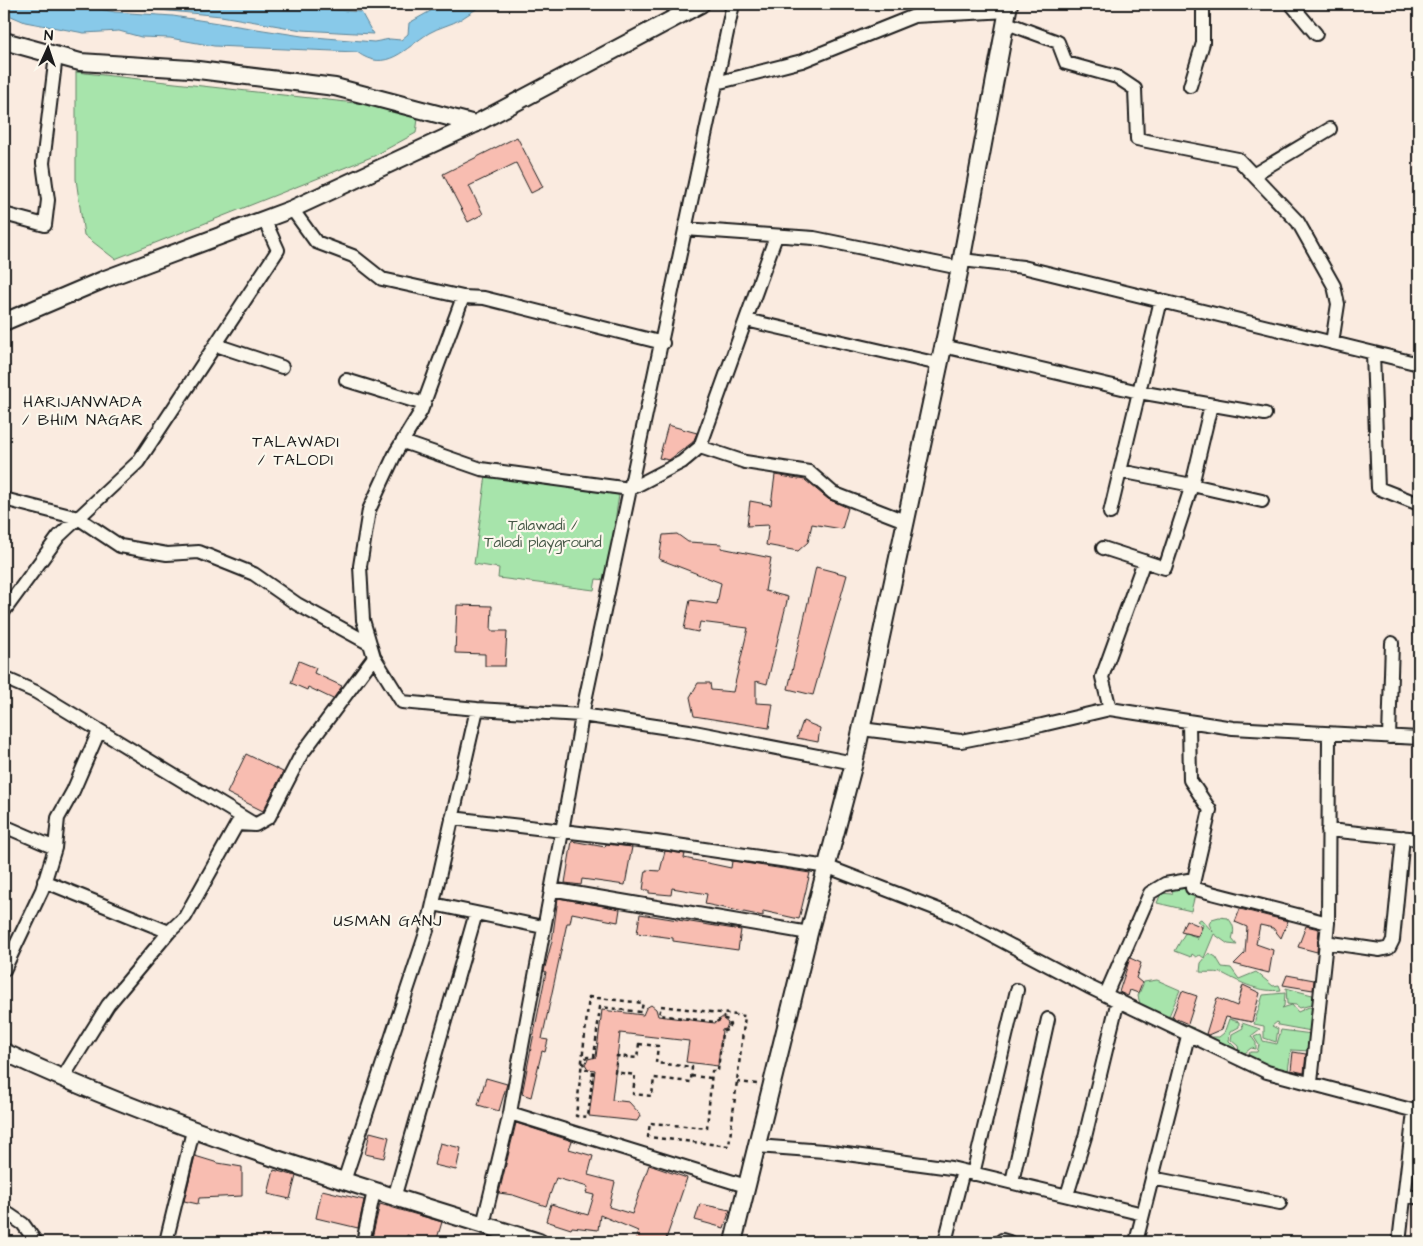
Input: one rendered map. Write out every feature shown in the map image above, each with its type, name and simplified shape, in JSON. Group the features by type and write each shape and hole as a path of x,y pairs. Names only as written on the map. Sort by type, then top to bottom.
{"street":[{"path":"4,322 105,278 292,209 474,124 701,4"},
{"path":"483,1225 510,1113 550,889 564,832 582,715 733,4"},
{"path":"1190,86 1203,44 1203,4"},
{"path":"1291,4 1316,34"},
{"path":"716,83 802,61 914,16 1008,13 1058,42 1066,63 1118,77 1135,89 1137,139 1238,159 1298,222 1334,286 1338,304 1332,343"},
{"path":"733,1242 809,932 828,867 854,763 961,264 1008,13"},
{"path":"4,41 80,62 190,69 335,87 474,124"},
{"path":"4,214 45,225 48,200 43,163 56,55"},
{"path":"1252,175 1330,129"},
{"path":"292,209 316,242 352,256 382,279 463,297 484,298 662,343"},
{"path":"4,611 59,536 138,462 216,345 278,250 264,219"},
{"path":"685,230 814,238 961,264 1023,267 1419,364"},
{"path":"402,442 481,469 630,489 682,462 700,447 776,236"},
{"path":"463,297 424,404 402,442 369,510 360,566 363,620 374,657 402,702 477,709 582,715 689,731 854,763"},
{"path":"1110,513 1161,300"},
{"path":"746,320 939,364"},
{"path":"216,345 282,367"},
{"path":"943,346 1139,392 1265,414"},
{"path":"1373,354 1378,488 1419,504"},
{"path":"346,380 424,404"},
{"path":"1102,548 1165,568 1192,484 1211,405"},
{"path":"700,447 746,462 808,472 833,493 906,522"},
{"path":"1120,471 1192,484 1262,501"},
{"path":"4,498 78,518 120,546 167,554 199,552 254,574 296,604 370,644"},
{"path":"1110,709 1102,677 1144,561"},
{"path":"1389,737 1392,643"},
{"path":"62,1079 108,1005 185,917 237,824 255,825 269,817 301,755 374,657"},
{"path":"4,678 36,692 255,825"},
{"path":"344,1181 427,930 477,709"},
{"path":"861,729 961,741 1110,709 1233,728 1329,735 1419,738"},
{"path":"1190,722 1190,780 1210,810 1192,888 1328,923"},
{"path":"4,970 17,946 44,881 55,848 58,818 72,792 99,731"},
{"path":"1311,1082 1328,923 1329,735"},
{"path":"452,818 656,842 828,867 955,916 1188,1036 1268,1072 1417,1112 1399,1242"},
{"path":"4,826 55,848"},
{"path":"1328,830 1419,838"},
{"path":"1325,942 1380,950 1389,948 1393,940 1403,837"},
{"path":"1106,994 1150,893 1164,884 1194,879"},
{"path":"44,881 170,932"},
{"path":"550,889 809,932"},
{"path":"433,904 543,927"},
{"path":"394,1198 476,913"},
{"path":"945,1242 968,1172 1017,990"},
{"path":"1067,1195 1085,1136 1118,1000"},
{"path":"1012,1182 1048,1019"},
{"path":"1136,1242 1188,1036"},
{"path":"4,1052 62,1079 193,1131 394,1198 539,1242"},
{"path":"510,1113 746,1186"},
{"path":"166,1242 193,1131"},
{"path":"756,1146 824,1151 968,1172 1143,1214"},
{"path":"1152,1178 1280,1204"},
{"path":"363,1242 374,1191"},
{"path":"1405,1195 1419,1198"},
{"path":"4,1211 23,1224 36,1242"}],"path":[{"path":"589,997 643,1003 641,1012 600,1007 594,1058 587,1057 583,1063 585,1069 593,1071 588,1117 576,1116 589,997"},
{"path":"661,1006 745,1016 737,1082 729,1146 648,1137 650,1122 707,1128 712,1071 718,1071 722,1032 729,1028 728,1020 720,1018 716,1022 659,1014 661,1006"},
{"path":"639,1044 658,1046 656,1063 692,1067 691,1076 690,1082 654,1078 652,1096 633,1094 635,1075 615,1072 617,1056 637,1058 639,1044"},
{"path":"691,1076 712,1078"},
{"path":"737,1082 771,1086"}],"green space":[{"path":"76,72 382,106 418,119 416,133 374,156 115,259 84,235 76,179"},
{"name":"Talawadi / Talodi playground","path":"486,475 619,495 606,580 596,579 594,590 498,578 499,568 474,564"},
{"path":"1173,886 1196,891 1191,911 1157,903 1161,893 1172,894"},
{"path":"1219,917 1228,918 1232,923 1234,930 1232,939 1237,945 1228,944 1214,934 1204,958 1200,955 1196,957 1192,954 1191,957 1175,951 1185,933 1197,937 1197,940 1203,925 1197,921 1201,919 1213,932 1209,924 1212,919"},
{"path":"1209,953 1216,957 1222,967 1231,968 1239,979 1256,972 1273,986 1279,985 1281,990 1259,989 1222,973 1200,972 1201,963"},
{"path":"1157,980 1180,990 1169,1016 1194,1028 1187,1030 1140,1004 1138,996 1144,982"},
{"path":"1286,988 1316,996 1314,1004 1300,1008 1296,1005 1287,1004"},
{"path":"1285,993 1284,1006 1282,1008 1292,1005 1298,1012 1309,1007 1326,1012 1322,1021 1322,1033 1278,1025 1277,1022 1272,1026 1278,1029 1276,1042 1264,1038 1264,1026 1254,1024 1263,995"},
{"path":"1229,1019 1239,1022 1239,1027 1230,1032 1229,1041 1235,1047 1236,1053 1244,1056 1251,1052 1257,1052 1259,1045 1254,1037 1261,1034 1263,1041 1277,1044 1281,1030 1312,1034 1310,1051 1291,1050 1288,1071 1264,1067 1190,1032 1197,1030 1211,1037 1219,1037 1224,1033"},
{"path":"1242,1023 1260,1029 1251,1036 1256,1043 1256,1049 1251,1048 1245,1053 1239,1051 1238,1046 1231,1040 1232,1034 1243,1028"}],"water":[{"path":"4,4 73,4 115,12 173,16 302,36 374,42 390,39 401,40 408,34 409,23 443,4 484,4 457,21 429,33 395,56 386,60 377,60 367,58 357,52 214,46 170,38 141,37 119,31 84,33 25,22 4,13"},
{"path":"98,4 262,4 361,12 373,34 302,30 221,16"}],"building":[{"path":"517,137 543,187 531,193 516,163 469,186 483,214 468,222 443,174"},
{"path":"668,425 697,433 693,442 669,460 659,458"},
{"path":"775,475 805,480 828,499 848,508 842,529 812,524 808,542 798,551 766,545 769,525 747,526 750,501 771,505"},
{"path":"677,534 688,542 722,544 721,548 771,558 765,591 788,597 767,684 756,681 756,703 773,704 769,728 694,716 690,697 698,683 710,683 711,690 733,692 748,628 700,622 698,632 684,629 690,600 717,604 721,583 659,559 663,535"},
{"path":"816,567 847,575 813,695 788,689"},
{"path":"457,605 492,606 491,631 507,631 505,666 485,666 485,654 455,653"},
{"path":"299,661 316,668 314,673 342,686 333,699 308,687 307,690 291,683"},
{"path":"803,721 820,728 818,742 797,738"},
{"path":"246,754 283,772 263,811 227,793"},
{"path":"572,841 605,847 606,844 632,847 625,885 582,879 581,885 565,883"},
{"path":"665,851 685,854 684,858 731,868 732,861 810,873 799,919 763,911 763,916 705,904 707,894 672,888 671,895 649,893 649,890 643,890 646,870 660,871"},
{"path":"558,898 620,909 618,922 572,913 570,923 567,923 542,1039 548,1040 545,1052 542,1051 531,1097 522,1094 546,972 544,971 552,941"},
{"path":"1240,909 1288,921 1281,938 1273,928 1260,925 1256,944 1273,950 1269,973 1234,964 1245,953 1247,927 1235,922"},
{"path":"640,914 741,930 738,950 673,941 673,938 637,933"},
{"path":"1186,920 1202,927 1198,936 1181,932"},
{"path":"1306,926 1319,929 1317,952 1298,947"},
{"path":"1130,958 1141,963 1136,978 1142,983 1138,993 1130,990 1128,996 1119,992"},
{"path":"1287,975 1314,980 1313,990 1283,985"},
{"path":"1243,985 1260,993 1252,1022 1226,1017 1222,1029 1208,1035 1206,1034 1217,998 1237,1006"},
{"path":"1182,991 1197,996 1188,1024 1172,1017"},
{"path":"651,1005 656,1009 658,1016 715,1023 724,1016 723,1019 728,1023 726,1029 722,1030 718,1066 686,1062 689,1041 620,1033 612,1100 629,1102 640,1116 637,1121 589,1116 595,1070 588,1069 585,1064 588,1059 596,1057 602,1010 643,1015 646,1008"},
{"path":"1293,1052 1306,1054 1304,1073 1291,1070"},
{"path":"486,1078 507,1084 499,1111 478,1105"},
{"path":"516,1123 572,1141 569,1149 593,1156 588,1175 615,1182 609,1207 632,1214 649,1165 687,1178 665,1242 635,1242 638,1231 600,1215 598,1230 572,1227 571,1229 546,1221 551,1204 588,1215 594,1195 586,1193 588,1187 556,1178 546,1206 513,1195 499,1193"},
{"path":"370,1132 389,1137 384,1158 365,1154"},
{"path":"440,1143 461,1148 456,1170 434,1165"},
{"path":"195,1156 218,1163 242,1167 242,1196 199,1198 198,1204 184,1201"},
{"path":"274,1170 296,1176 290,1199 268,1194"},
{"path":"322,1190 364,1200 358,1228 316,1218"},
{"path":"380,1204 442,1222 436,1242 423,1241 407,1235 405,1242 371,1242"},
{"path":"700,1204 730,1210 724,1228 695,1220"}],"district":[{"name":"HARIJANWADA / BHIM NAGAR","path":"83,411"},
{"name":"TALAWADI / TALODI","path":"296,451"},
{"name":"USMAN GANJ","path":"388,921"}]}
